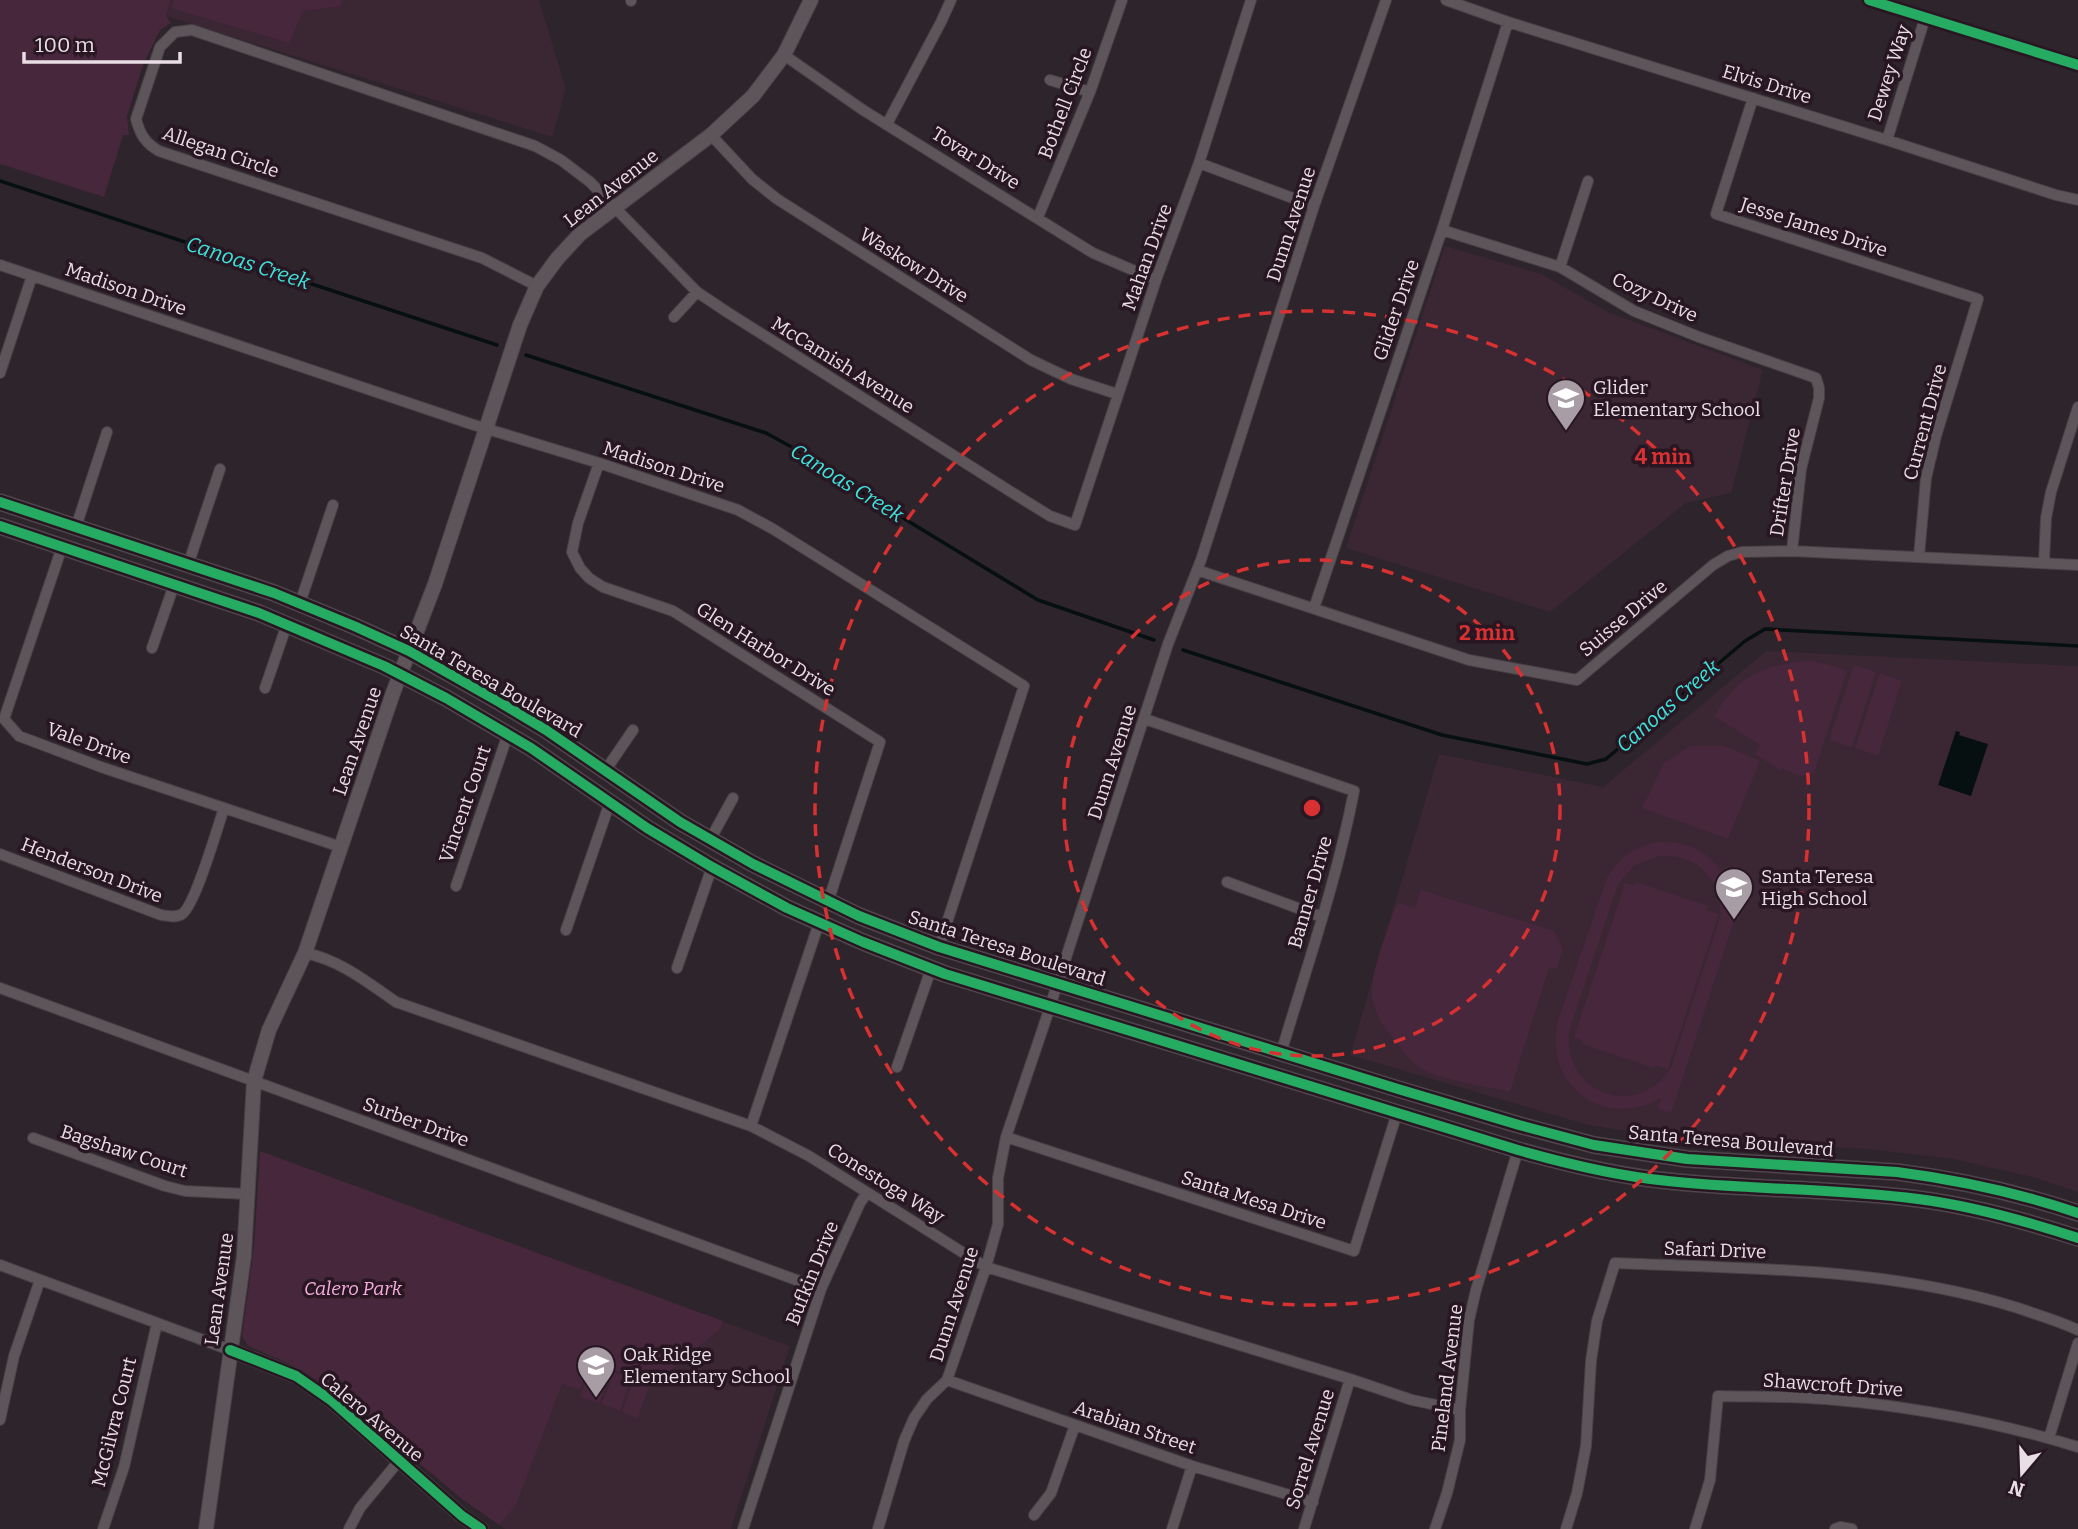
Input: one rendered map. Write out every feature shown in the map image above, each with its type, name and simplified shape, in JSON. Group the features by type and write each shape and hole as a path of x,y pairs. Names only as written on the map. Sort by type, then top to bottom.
{"main road":[{"name":"Santa Teresa Boulevard","path":"0,502 300,603 409,652 511,709 680,822 753,864 828,902 939,947 1519,1125 1594,1145 1687,1159 1926,1175 1987,1187 2078,1213"},
{"name":"Santa Teresa Boulevard","path":"0,526 287,624 400,674 508,734 647,828 712,867 819,923 931,969 1518,1150 1593,1169 1667,1181 1919,1199 2025,1221 2078,1238"}],"street":[{"name":"Lean Avenue","path":"206,1529 244,1256 254,1081 269,1030 305,953 400,674 435,584 520,326 537,286 557,258 580,234 712,135 753,96 784,55 811,0"},
{"path":"887,124 951,0"},
{"name":"Bothell Circle","path":"1038,217 1090,92 1122,0"},
{"name":"Mahan Drive","path":"1074,525 1156,281 1199,163 1251,0"},
{"name":"Dunn Avenue","path":"878,1529 904,1441 914,1418 927,1399 947,1380 986,1266 998,1224 998,1178 1006,1137 1168,644 1197,570 1314,206 1386,0"},
{"name":"Elvis Drive","path":"1446,0 1508,22 2078,200"},
{"path":"1869,0 2078,65"},
{"name":"Dewey Way","path":"1886,140 1925,18"},
{"name":"Glider Drive","path":"1314,608 1442,230 1508,22"},
{"name":"Allegan Circle","path":"537,286 482,258 159,151 147,144 136,119 160,47 175,32 192,30 522,140 561,160 590,183 614,208"},
{"name":"Tovar Drive","path":"784,55 863,110 1093,253 1156,281"},
{"path":"1050,80 1090,92"},
{"name":"Jesse James Drive","path":"1753,98 1716,214 1978,299"},
{"name":"Waskow Drive","path":"712,135 752,179 777,199 1031,360 1071,379 1117,394"},
{"path":"1199,163 1314,206"},
{"path":"1560,267 1588,181"},
{"name":"McCamish Avenue","path":"614,208 697,292 1016,495 1050,516 1074,525"},
{"name":"Cozy Drive","path":"1442,230 1560,267 1634,311 1816,378"},
{"name":"Madison Drive","path":"0,265 738,510 774,529 1024,686 939,947"},
{"path":"0,373 33,276"},
{"path":"674,317 697,292"},
{"name":"Current Drive","path":"1919,556 1928,468 1978,299"},
{"name":"Drifter Drive","path":"1792,551 1801,469 1819,398 1816,378"},
{"path":"2044,563 2046,518 2051,492 2078,407"},
{"path":"76,527 107,432"},
{"name":"Glen Harbor Drive","path":"599,463 578,523 572,552 580,569 589,579 603,587 673,611 880,742 828,902"},
{"path":"188,565 220,469"},
{"path":"300,603 333,505"},
{"name":"Vale Drive","path":"62,547 4,719 19,736 102,767 341,847"},
{"name":"Suisse Drive","path":"1197,570 1469,660 1577,680 1713,565 1742,552 1792,551 2078,565"},
{"path":"152,648 174,585"},
{"path":"265,688 287,624"},
{"name":"Banner Drive","path":"1144,719 1354,791 1322,917 1281,1053"},
{"path":"605,771 633,730"},
{"name":"Vincent Court","path":"456,886 508,734"},
{"path":"710,840 733,798"},
{"path":"566,930 610,802"},
{"name":"Henderson Drive","path":"0,854 161,915 177,916 184,914 193,898 224,808"},
{"path":"677,968 712,867"},
{"path":"1227,882 1322,917"},
{"path":"751,1126 819,923"},
{"name":"Conestoga Way","path":"305,953 346,968 396,1002 751,1126 809,1156 986,1266 1412,1400 1460,1410"},
{"path":"897,1068 931,969"},
{"name":"Surber Drive","path":"0,988 821,1289"},
{"name":"Santa Mesa Drive","path":"1006,1137 1354,1251 1397,1113"},
{"name":"Bagshaw Court","path":"33,1138 165,1186 185,1191 247,1194"},
{"name":"Pineland Avenue","path":"1435,1529 1460,1440 1460,1410 1469,1320 1518,1150"},
{"name":"Bufkin Drive","path":"743,1529 821,1289 867,1193"},
{"name":"Safari Drive","path":"1566,1529 1577,1493 1586,1446 1591,1361 1597,1321 1615,1263 1804,1271 1885,1279 1948,1289 2007,1305 2078,1330"},
{"name":"Calero Avenue","path":"0,1265 279,1368 332,1401 398,1462 481,1529"},
{"path":"0,1420 15,1356 40,1280"},
{"name":"McGilvra Court","path":"103,1529 124,1467 157,1323"},
{"path":"2049,1438 2078,1343"},
{"name":"Sorrel Avenue","path":"1304,1529 1350,1379"},
{"name":"Arabian Street","path":"947,1380 1192,1466 1313,1502"},
{"name":"Shawcroft Drive","path":"1695,1529 1710,1480 1718,1396 1823,1399 1912,1409 2049,1438 2078,1447"},
{"path":"1034,1515 1051,1493 1075,1425"},
{"path":"349,1529 360,1508 398,1462"},
{"path":"1172,1529 1192,1466"},
{"path":"1835,1529 1852,1529"}],"shaded area":[{"path":"171,0 539,0 566,89 552,137 166,16"},
{"name":"Glider Elementary School","path":"1445,246 1541,274 1608,312 1763,370 1731,493 1686,503 1550,612 1346,548"},
{"name":"Santa Teresa High School","path":"1766,651 2078,666 2078,1192 2033,1177 1953,1159 1868,1149 1699,1142 1588,1125 1350,1055 1439,754 1603,787"},
{"path":"1956,731 1960,732 1959,735 1988,744 1971,796 1938,785"},
{"name":"Oak Ridge Elementary School","path":"481,1233 790,1346 731,1529 505,1529 400,1451"}],"green space":[{"path":"0,0 171,0 166,16 171,23 160,30 143,65 127,116 129,135 123,135 104,197 0,164"},
{"path":"174,0 341,0 341,6 303,11 289,43 171,8"},
{"path":"1809,661 1847,671 1814,773 1800,776 1782,768 1780,770 1755,754 1760,745 1714,716 1733,691 1754,675 1765,669"},
{"path":"1854,665 1876,672 1852,747 1829,740"},
{"path":"1880,673 1902,681 1878,756 1855,748"},
{"path":"1722,745 1760,761 1728,839 1642,808 1664,763 1690,746"},
{"path":"1669,842 1702,852 1718,867 1731,887 1736,875 1748,879 1671,1113 1658,1109 1661,1098 1639,1107 1618,1109 1599,1105 1582,1095 1568,1082 1559,1064 1555,1043 1558,1020 1607,878 1628,854 1649,844","holes":["1659,856 1672,856 1696,864 1712,881 1720,904 1720,918 1671,1067 1657,1083 1640,1093 1623,1096 1606,1093 1590,1085 1578,1072 1571,1054 1569,1033 1618,884 1635,865"]},
{"path":"1636,882 1708,906 1707,910 1719,914 1668,1069 1655,1065 1654,1068 1582,1044 1583,1041 1574,1037 1625,883 1634,886"},
{"path":"1421,890 1554,931 1563,949 1557,968 1549,968 1510,1092 1449,1079 1426,1071 1404,1053 1385,1029 1377,1013 1372,996 1374,974 1397,903 1415,907"},
{"name":"Calero Park","path":"260,1151 723,1321 721,1328 654,1384 591,1362 580,1390 562,1384 516,1505 499,1525 400,1451 327,1386 292,1365 248,1346 242,1336 254,1247"},
{"path":"592,1364 611,1371 599,1404 580,1397"},
{"path":"614,1372 631,1379 620,1411 602,1404"},
{"path":"634,1379 650,1384 638,1418 622,1412"}],"waterway":[{"name":"Canoas Creek","path":"0,181 497,345"},
{"name":"Canoas Creek","path":"526,355 766,433 1038,600 1154,640"},
{"name":"Canoas Creek","path":"1183,650 1442,735 1587,764 1606,759 1745,641 1765,629 2078,646"}],"cycle path":[{"path":"1869,0 2078,65"},
{"path":"0,502 274,593 409,651 546,730 680,822 753,864 859,916 939,947 1398,1089 1594,1145 1687,1159 1920,1175 2011,1193 2078,1213"},
{"path":"0,526 259,613 384,666 446,698 531,748 647,828 712,867 787,908 945,974 1574,1165 1668,1181 1918,1199 1999,1215 2078,1238"},
{"path":"230,1350 296,1376 332,1401 462,1516 481,1529"}],"place":[{"name":"Glider Elementary School","path":"1566,432"},
{"name":"Santa Teresa High School","path":"1734,921"},
{"name":"Oak Ridge Elementary School","path":"596,1399"}]}
